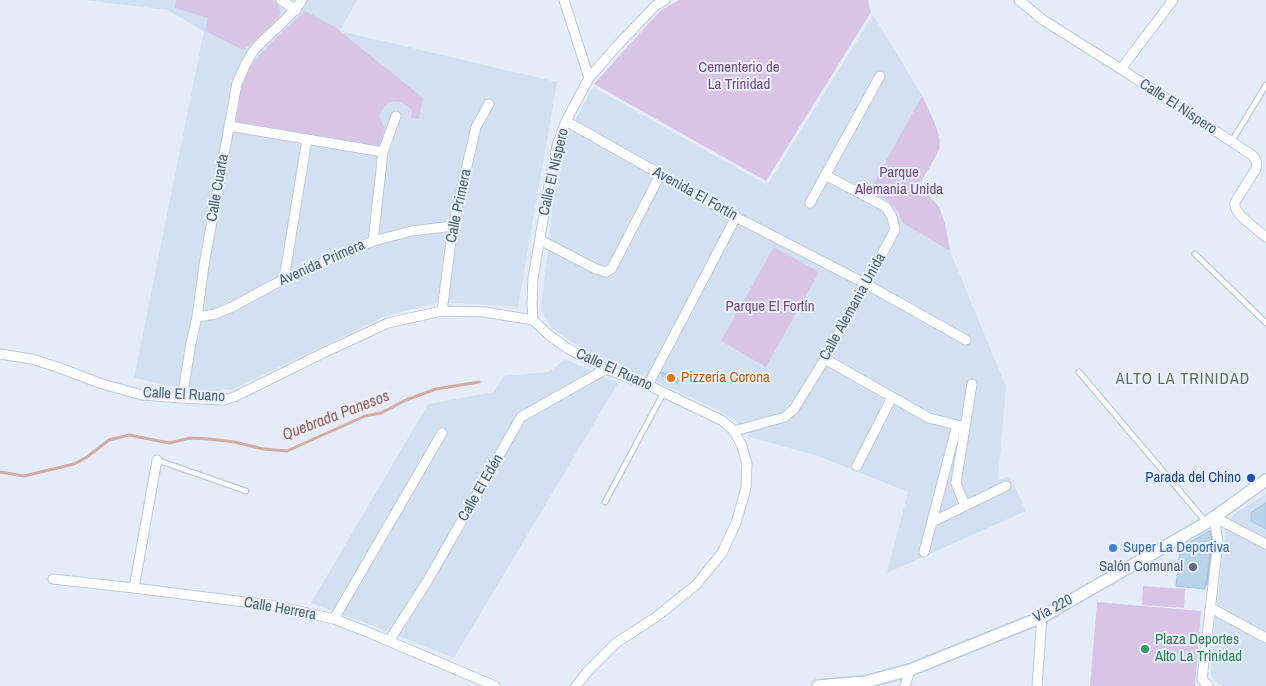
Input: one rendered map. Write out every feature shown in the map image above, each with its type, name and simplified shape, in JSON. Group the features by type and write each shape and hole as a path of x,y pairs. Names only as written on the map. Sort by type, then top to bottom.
{"main road":[{"name":"Vía 220","path":"818,686 865,682 910,670 1042,617 1210,520 1266,480"}],"street":[{"path":"281,0 296,10"},
{"name":"Calle Cuarta","path":"182,398 197,317 204,264 238,83 255,49 296,10 302,0"},
{"path":"564,0 590,78"},
{"name":"Calle El Níspero","path":"533,320 533,278 557,146 566,121 590,78 655,6 665,0"},
{"name":"Calle El Níspero","path":"1018,0 1043,20 1256,158 1256,170 1234,204 1239,214 1266,237"},
{"path":"1121,69 1173,0"},
{"path":"810,204 880,76"},
{"name":"Calle Primera","path":"442,311 452,226 476,127 489,104"},
{"path":"373,241 383,152 396,116"},
{"name":"Avenida El Fortín","path":"566,121 736,217 866,284 966,340"},
{"path":"229,126 383,152"},
{"path":"284,279 307,139"},
{"path":"540,240 596,269 606,272 612,268 660,175"},
{"name":"Calle Alemania Unida","path":"734,431 785,417 794,409 825,359 895,230 892,216 886,207 825,175"},
{"path":"648,385 736,217"},
{"name":"Avenida Primera","path":"197,317 215,314 232,307 284,279 373,241 412,231 452,226"},
{"name":"Calle El Ruano","path":"0,354 32,359 102,384 142,395 224,400 234,397 388,323 442,311 485,312 533,320 567,348 606,369 664,392 723,422 734,431"},
{"path":"825,359 929,418 961,426"},
{"name":"Calle El Edén","path":"390,642 428,580 521,417 606,369"},
{"path":"924,552 972,384"},
{"path":"857,466 892,397"},
{"path":"961,426 956,483 965,506"},
{"path":"576,686 616,643 656,617 696,585 722,554 736,522 746,488 747,464 742,446 734,431"},
{"path":"334,619 442,433"},
{"path":"134,588 157,460"},
{"path":"932,522 1006,486"},
{"path":"1210,520 1266,544"},
{"path":"1205,682 1218,542 1210,520"},
{"name":"Calle Herrera","path":"52,580 277,606 334,619 495,686"},
{"path":"1211,608 1266,638"},
{"path":"1037,686 1042,617"},
{"path":"905,686 910,670"},
{"path":"587,672 587,686"}],"lane":[{"path":"1232,141 1266,85"},
{"path":"1195,254 1266,323"},
{"path":"1079,372 1210,520"},
{"path":"605,502 664,392"},
{"path":"157,460 246,491"}],"shaded area":[{"path":"84,0 357,0 340,31 557,82 518,307 439,302 386,316 231,390 223,389 211,395 134,378 204,31 167,10"},
{"path":"873,15 922,96 936,127 940,140 939,148 919,185 939,207 945,224 950,251 1006,387 998,480 1010,476 1026,511 887,573 908,492 818,456 749,437 735,420 718,410 599,358 568,340 551,327 541,310 557,167 567,135 593,87 767,185"},
{"path":"565,359 618,383 454,658 311,603 428,404 494,392 504,376 549,372"},
{"path":"1266,494 1266,686 1223,686 1215,681 1211,675 1212,649 1225,534 1232,515"}],"green space":[{"path":"176,0 272,0 278,5 280,13 270,28 243,50 205,31 208,18 175,8"},
{"name":"Cementerio de La Trinidad","path":"679,0 868,0 871,12 766,181 594,84 660,11"},
{"path":"305,11 335,27 423,98 419,119 411,118 412,110 402,103 393,101 386,105 379,116 385,129 379,146 234,122 243,80 247,71 270,44"},
{"name":"Parque Alemania Unida","path":"922,96 934,122 940,143 935,158 919,185 939,207 945,224 950,251 903,223 898,211 892,204 870,190"},
{"name":"Parque El Fortín","path":"774,247 819,272 766,367 721,341"},
{"path":"1143,586 1185,589 1184,608 1142,605"},
{"name":"Plaza Deportes Alto La Trinidad","path":"1097,602 1201,611 1195,686 1090,686"}],"building":[{"name":"Pizzería Corona","path":"661,372 679,380 677,384 662,376"},
{"path":"1266,503 1266,529 1251,521 1251,513"},
{"name":"Salón Comunal","path":"1210,531 1212,540 1205,589 1176,586 1180,548"}],"waterway":[{"name":"Quebrada Panesos","path":"0,472 24,476 74,464 87,457 109,440 129,435 169,443 190,438 209,439 235,442 263,449 287,451 365,416 381,413 406,400 436,389 479,382"}],"place":[{"name":"Pizzería Corona","path":"671,378"},
{"name":"Parada del Chino","path":"1251,478"},
{"name":"Super La Deportiva","path":"1113,548"},
{"name":"Salón Comunal","path":"1193,567"},
{"name":"Plaza Deportes Alto La Trinidad","path":"1145,649"}],"district":[{"name":"ALTO LA TRINIDAD","path":"1183,380"}]}
